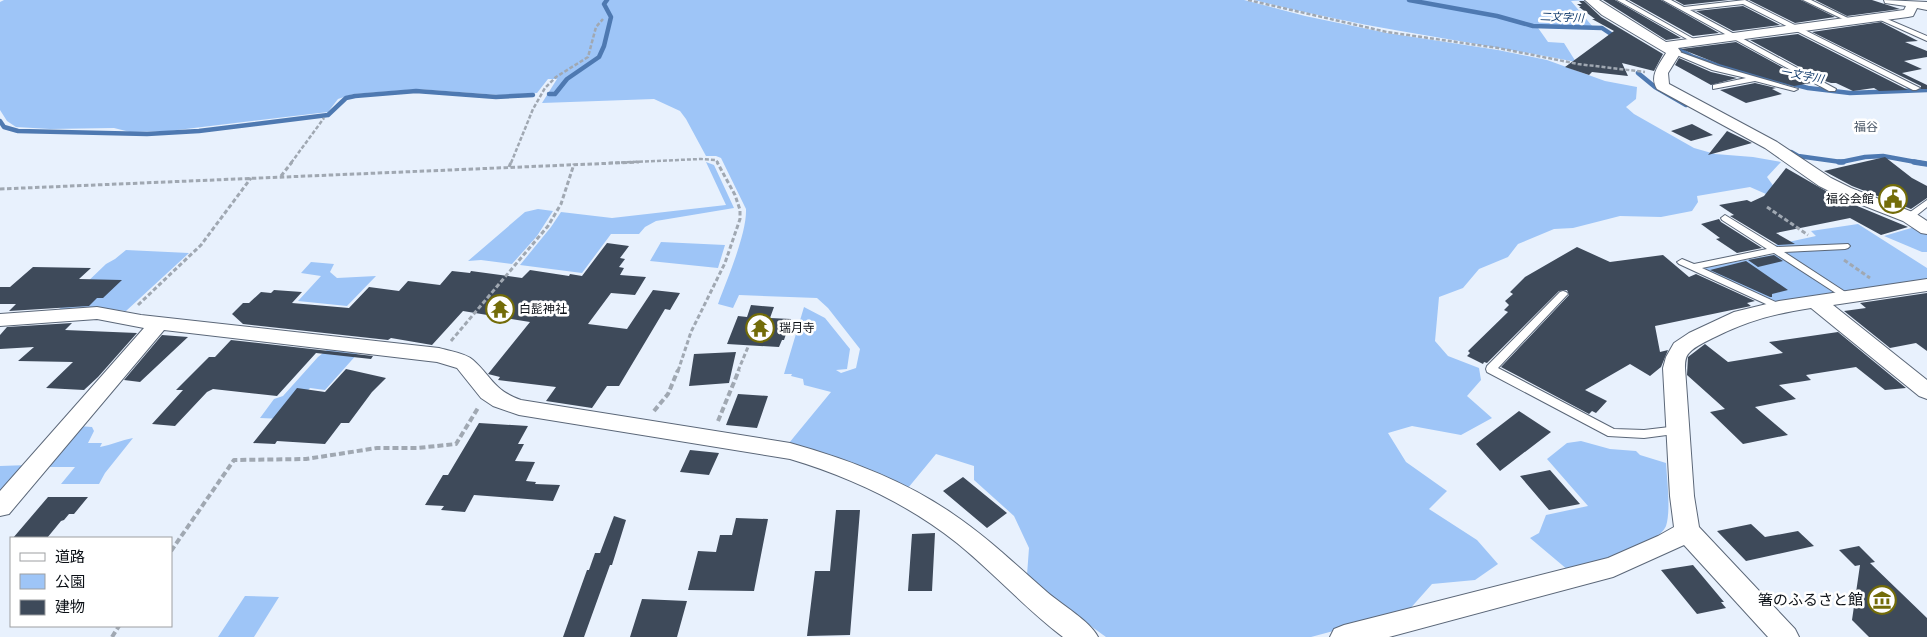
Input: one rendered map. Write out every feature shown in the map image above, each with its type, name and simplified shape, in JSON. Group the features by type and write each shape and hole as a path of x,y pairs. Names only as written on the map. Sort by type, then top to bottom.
{"street":[{"path":"1592,0 1607,12 1670,49 1696,42 1908,13 1913,5"},
{"path":"1890,0 1927,6"},
{"path":"1670,49 1661,73 1662,86 1771,145 1845,192 1909,217 1927,229"},
{"path":"1785,637 1687,531 1682,496 1674,368 1676,357 1681,348 1724,324 1779,308 1927,285"},
{"path":"1816,302 1927,391"},
{"path":"0,320 82,313 439,355 464,363 489,393 501,401 520,407 712,438 790,452 830,462 915,502 964,534 1084,637"},
{"path":"0,507 159,323"},
{"path":"1344,637 1613,567 1667,543 1687,531"}],"lane":[{"path":"1620,0 1696,42"},
{"path":"1666,0 1832,90"},
{"path":"1806,0 1851,21"},
{"path":"1683,9 1742,1 1916,88"},
{"path":"1878,17 1927,39"},
{"path":"1670,49 1715,68 1794,89"},
{"path":"1716,87 1754,79"},
{"path":"1909,217 1927,203"},
{"path":"1725,218 1848,297"},
{"path":"1692,267 1777,250 1845,246"},
{"path":"1682,262 1779,308"},
{"path":"1563,294 1491,369 1612,433 1644,434 1678,430"}],"path":[{"path":"1248,0 1387,32 1498,48 1594,67 1640,70 1662,79"},
{"path":"509,167 536,105 548,85 553,79 588,57 596,27 603,19"},
{"path":"281,177 324,118"},
{"path":"0,189 574,164 716,160 740,210 739,223 726,265 690,334 672,387 665,399 658,408 632,425"},
{"path":"439,355 548,226 561,204 574,164"},
{"path":"124,317 193,254 251,178"},
{"path":"712,438 748,348"},
{"path":"172,550 234,460 306,460 377,448 417,448 456,444 489,393"}],"green space":[{"path":"4,0 1244,0 1305,16 1387,33 1498,50 1547,60 1605,81 1637,87 1636,99 1626,107 1634,114 1694,148 1715,154 1753,157 1781,162 1767,177 1777,191 1766,194 1750,187 1697,196 1698,202 1692,211 1661,217 1620,216 1573,228 1554,229 1518,244 1508,257 1479,269 1463,288 1439,297 1435,341 1448,356 1479,368 1481,380 1467,396 1492,418 1461,435 1412,426 1388,433 1406,462 1447,491 1429,509 1477,540 1498,564 1475,580 1432,584 1408,611 1311,637 1106,637 1060,604 1027,575 1029,548 1014,516 974,480 974,466 936,454 908,488 844,460 789,443 831,392 804,385 803,379 791,376 792,374 784,374 804,307 825,318 850,349 847,369 836,370 841,373 856,368 860,349 828,308 817,298 739,295 733,308 718,304 740,243 746,209 721,158 706,156 680,111 654,99 542,103 557,79 548,79 537,93 499,95 418,89 353,94 338,99 328,112 169,131 130,132 114,128 50,129 16,127 7,121 0,110 0,2"},
{"path":"1254,0 1588,0 1571,1 1593,27 1536,25 1548,42 1564,43 1576,62 1334,19"},
{"path":"706,162 714,165 734,208 656,221 645,227 639,234 611,234 582,273 520,265 561,212 612,218 726,205"},
{"path":"538,209 553,211 537,236 512,264 481,260 468,261 525,212"},
{"path":"1858,224 1927,268 1927,281 1779,304 1702,268 1782,253 1774,245 1816,236 1811,231"},
{"path":"1918,226 1927,232 1927,252 1922,252 1884,236"},
{"path":"661,242 725,245 718,268 650,261"},
{"path":"126,250 189,253 126,311 101,308 57,311 106,264"},
{"path":"311,262 334,264 330,272 337,278 376,276 347,306 298,301 321,276 301,273"},
{"path":"328,349 359,352 325,390 310,388 283,419 260,418 274,399 283,396 318,357"},
{"path":"78,426 92,427 94,431 88,443 102,443 100,447 133,438 105,473 99,484 61,484 75,467 42,467"},
{"path":"1581,441 1610,449 1636,451 1640,455 1666,463 1668,512 1666,526 1650,540 1622,553 1568,570 1530,538 1539,533 1546,515 1588,506 1547,459 1567,443"},
{"path":"29,465 0,497 0,466"},
{"path":"245,596 279,597 254,637 218,637"}],"building":[{"path":"1603,0 1615,0 1681,38 1666,40"},
{"path":"1629,0 1661,0 1719,33 1693,36"},
{"path":"1675,0 1729,0 1684,5"},
{"path":"1749,0 1801,0 1835,17 1795,23"},
{"path":"1815,0 1872,0 1900,9 1847,16"},
{"path":"1579,1 1584,1 1601,17 1663,54 1654,71 1622,63 1628,76 1592,72 1589,75 1565,67 1614,31 1592,19 1595,19 1579,7 1581,7 1577,4 1582,4"},
{"path":"1743,6 1780,25 1733,31 1696,11"},
{"path":"1881,22 1918,41 1905,42 1927,51 1927,57 1904,61 1922,69 1902,73 1927,85 1927,89 1921,89 1921,86 1812,32"},
{"path":"1798,34 1908,90 1879,91 1874,88 1853,91 1836,83 1825,81 1750,40"},
{"path":"1736,42 1811,83 1794,86 1719,64 1681,49"},
{"path":"1679,58 1711,72 1737,78 1711,85 1675,65"},
{"path":"1755,83 1776,88 1772,89 1782,94 1746,103 1720,90"},
{"path":"1692,124 1713,135 1691,141 1671,131"},
{"path":"1727,131 1752,143 1708,155"},
{"path":"1885,157 1912,178 1927,186 1927,198 1911,209 1852,186 1824,171"},
{"path":"1786,168 1838,198 1908,227 1881,235 1850,218 1776,233 1795,244 1778,245 1730,216 1734,215 1719,205 1747,200 1751,202 1764,196"},
{"path":"1719,219 1762,248 1737,253 1716,239 1720,238 1701,224"},
{"path":"607,243 629,246 620,258 625,259 619,267 624,268 620,275 646,277 635,295 611,293 588,324 627,329 653,290 680,293 670,310 665,309 619,386 607,386 592,408 546,401 556,387 498,380 500,377 488,374 530,322 463,311 432,345 391,338 388,340 243,324 232,314 243,303 249,303 261,292 271,293 274,290 302,292 292,303 349,308 369,287 399,291 408,281 440,285 452,271 470,273 471,271 522,278 530,270 582,276"},
{"path":"1577,247 1610,262 1663,255 1689,277 1696,274 1755,301 1747,303 1751,306 1655,326 1660,352 1668,350 1661,367 1650,376 1630,364 1585,390 1607,401 1596,413 1592,411 1589,414 1501,367 1569,295 1567,290 1559,291 1487,363 1484,362 1483,364 1467,356 1470,353 1468,351 1508,312 1504,310 1509,305 1505,301 1513,294 1510,292 1525,277"},
{"path":"1774,255 1783,261 1758,267 1748,260"},
{"path":"1746,261 1788,290 1772,294 1772,297 1770,297 1710,270"},
{"path":"33,267 91,268 79,279 122,280 103,298 97,298 89,306 9,311 16,304 0,304 0,287 10,287"},
{"path":"1927,293 1927,351 1916,343 1890,348 1844,311 1866,308 1860,303"},
{"name":"瑞月寺","path":"751,305 774,307 770,318 791,319 784,340 782,340 779,347 727,344 738,316 747,317"},
{"path":"72,323 65,330 137,333 84,390 46,388 73,362 18,361 34,347 0,349 0,335 7,327"},
{"path":"1838,332 1906,388 1885,390 1856,367 1806,375 1811,380 1779,385 1796,399 1755,407 1788,435 1743,444 1710,412 1725,409 1687,375 1688,357 1705,344 1728,362 1783,353 1769,342"},
{"path":"162,335 188,337 140,382 124,380"},
{"path":"231,340 373,356 371,359 316,353 277,396 213,389 207,392 175,426 152,424 183,390 176,390 209,357 215,357"},
{"path":"736,352 729,383 689,386 694,354"},
{"path":"346,369 386,378 372,392 349,423 341,423 325,444 277,441 275,444 253,443 297,388 325,392"},
{"path":"738,394 768,396 757,428 726,425"},
{"path":"1519,411 1551,432 1500,471 1476,444"},
{"path":"479,423 528,426 518,444 524,444 515,461 535,462 526,481 536,482 535,484 560,485 553,501 474,495 465,512 441,510 444,506 425,505 443,475 448,475"},
{"path":"690,450 719,453 709,475 680,472"},
{"path":"1550,470 1580,504 1549,510 1520,476"},
{"path":"963,477 1007,513 987,528 943,491"},
{"path":"48,497 88,497 74,514 69,514 61,521 48,537 14,537"},
{"path":"836,510 860,510 850,635 807,636 815,571 830,571"},
{"path":"614,516 626,520 612,565 610,565 584,637 563,637 587,570 589,570 595,553 600,553"},
{"path":"736,518 768,519 754,591 688,590 698,551 716,552 720,535 732,535"},
{"path":"1751,524 1765,537 1798,531 1814,546 1746,561 1717,531"},
{"path":"935,533 932,591 908,591 912,534"},
{"name":"箸のふるさと館","path":"1859,546 1875,562 1870,563 1927,618 1927,637 1869,637 1852,620 1860,565 1855,566 1839,550"},
{"path":"1693,565 1724,602 1721,602 1726,608 1697,614 1661,570"},
{"path":"642,599 687,601 677,637 630,637"}],"waterway":[{"path":"549,94 555,94 567,79 599,57 604,46 611,17 604,4 607,0"},
{"name":"二文字川","path":"1409,0 1497,16 1533,26 1602,28 1617,38"},
{"name":"一文字川","path":"1678,49 1693,57 1716,65 1808,88 1850,93 1927,90"},
{"name":"二文字川","path":"1638,73 1655,87 1686,105"},
{"path":"0,121 4,127 18,131 147,134 199,131 328,115 346,98 355,96 416,91 496,97 533,95"},
{"name":"二文字川","path":"1791,152 1798,156 1841,162"},
{"name":"二文字川","path":"1841,162 1865,157 1883,156 1921,163"},
{"name":"二文字川","path":"1914,162 1927,164"}],"place":[{"name":"福谷会館","path":"1893,199"},
{"name":"白髭神社","path":"500,309"},
{"name":"瑞月寺","path":"760,328"},
{"name":"箸のふるさと館","path":"1882,600"}],"district":[{"name":"福谷","path":"1866,127"}]}
